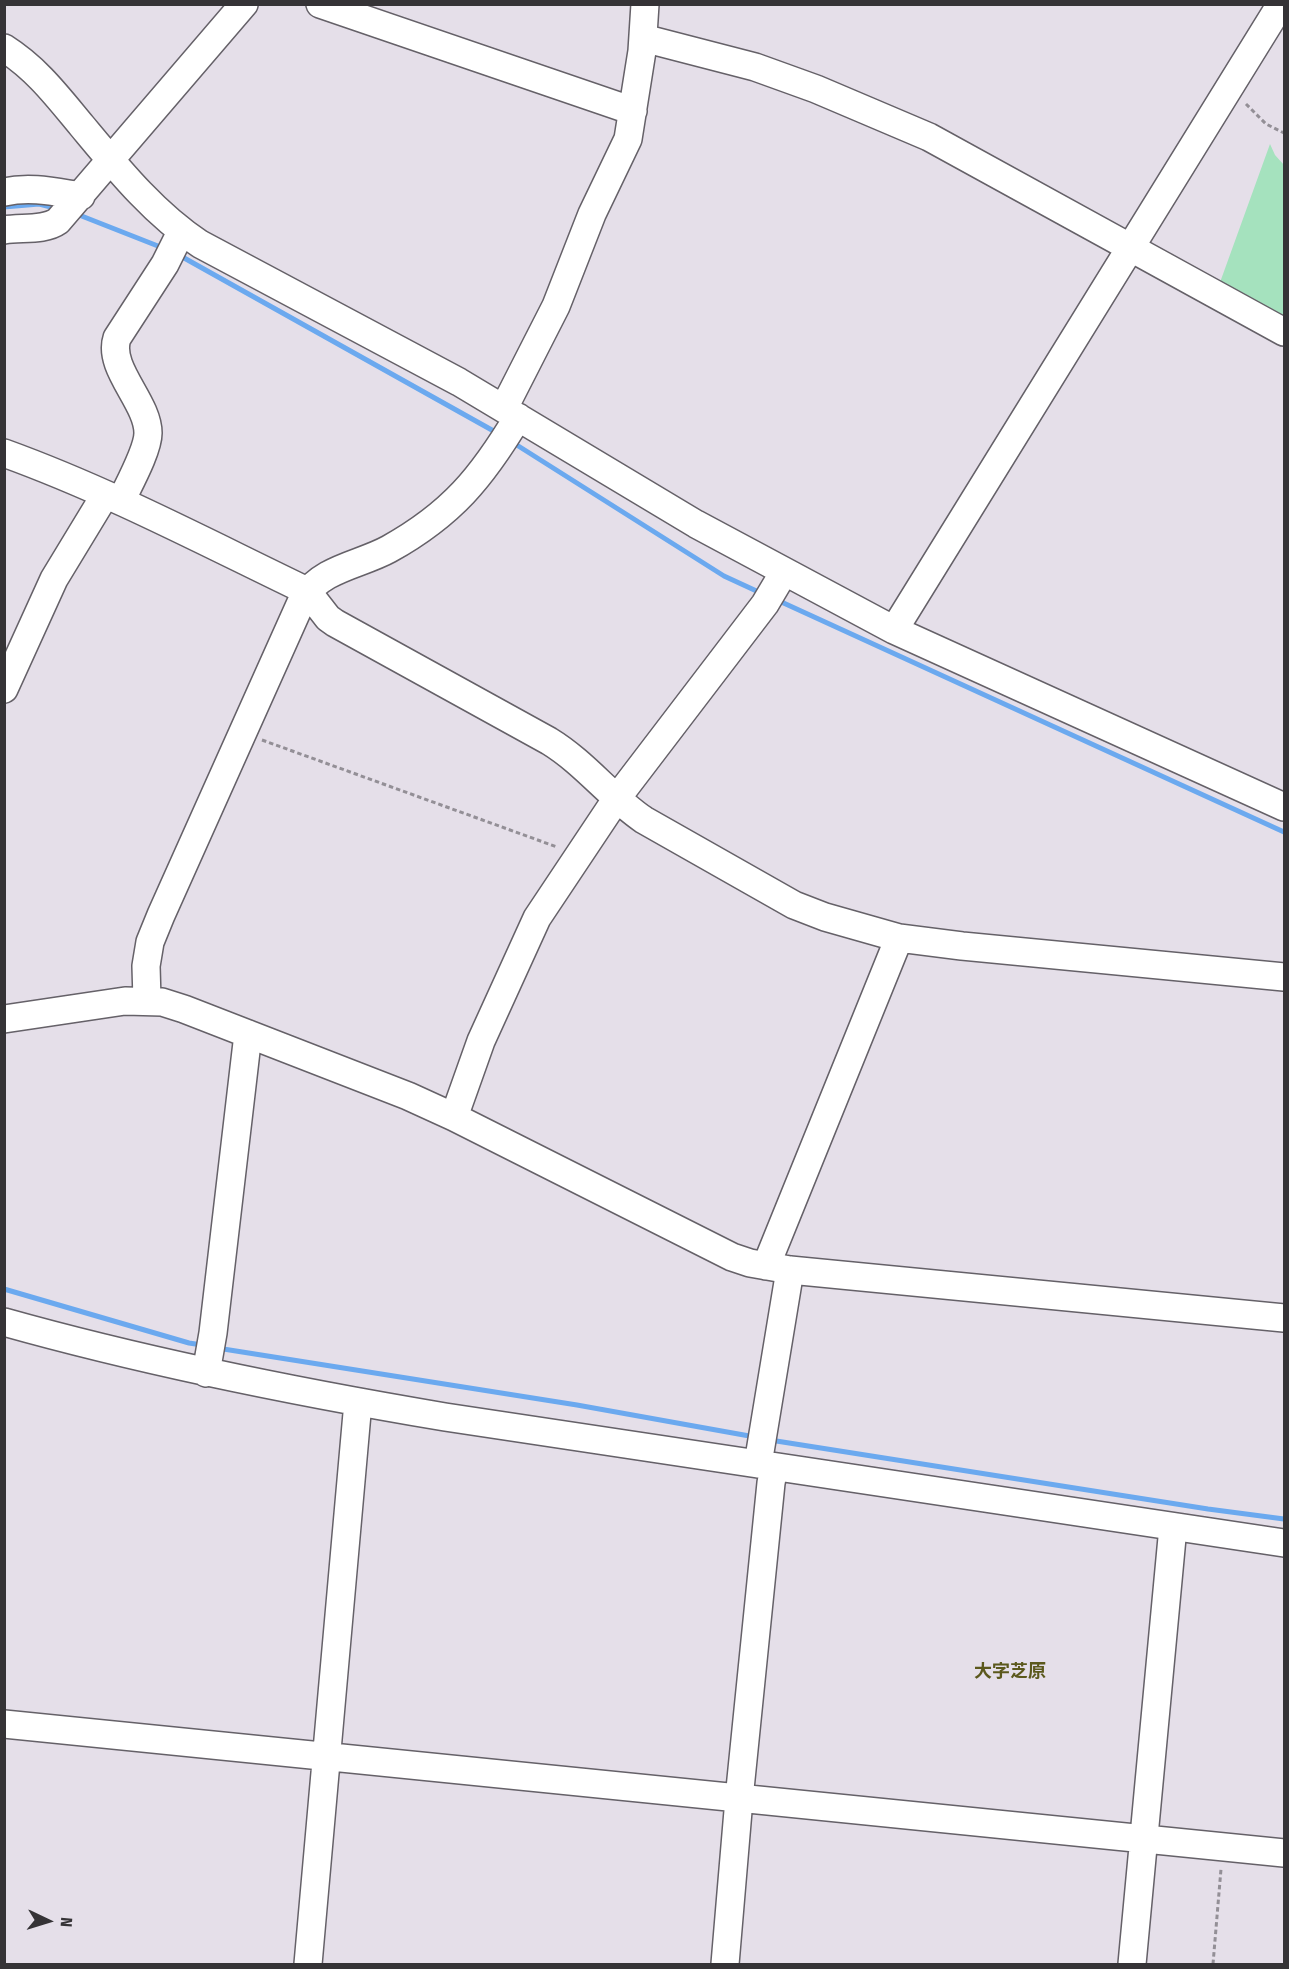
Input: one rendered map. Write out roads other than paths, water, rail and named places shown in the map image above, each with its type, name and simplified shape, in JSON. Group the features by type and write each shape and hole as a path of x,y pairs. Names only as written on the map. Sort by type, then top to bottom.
{"street":[{"path":"4,230 51,226 71,206 244,4"},
{"path":"320,4 633,111"},
{"path":"147,1000 146,966 150,942 160,915 241,732 307,591 326,575 388,549 447,510 475,482 508,425 592,214 628,139 643,38 645,4"},
{"path":"894,630 1132,249 1281,4"},
{"path":"643,38 755,67 816,89 919,133 963,154 1284,332"},
{"path":"4,48 22,59 44,80 110,160 179,236 200,244 459,382 508,425 696,524 776,586 894,630 1284,807"},
{"path":"4,192 37,189 71,206"},
{"path":"4,689 14,642 54,579 113,498 146,445 148,433 146,420 118,361 114,346 165,264 179,236"},
{"path":"4,453 113,498 307,591 328,618 335,623 549,741 581,764 644,820 794,905 825,917 899,938 1284,977"},
{"path":"454,1117 481,1041 537,918 617,798 776,586"},
{"path":"724,1965 771,1483 765,1449 778,1268 899,938"},
{"path":"4,1019 125,1001 162,1002 184,1009 408,1096 732,1257 750,1263 778,1268 1284,1318"},
{"path":"210,1353 248,1034"},
{"path":"4,1322 117,1352 210,1353 358,1402 445,1417 765,1449 1173,1527 1284,1544"},
{"path":"308,1965 358,1402"},
{"path":"1132,1965 1173,1527"},
{"path":"4,1724 1284,1853"}],"waterway":[{"path":"4,207 39,204 59,209"},
{"path":"74,213 163,248"},
{"path":"177,254 499,434"},
{"path":"512,442 724,576 763,594"},
{"path":"777,600 1284,832"},
{"path":"4,1289 202,1345"},
{"path":"217,1348 577,1405 755,1437"},
{"path":"770,1440 1284,1519"}],"district":[{"name":"大字芝原","path":"1010,1672"}]}
